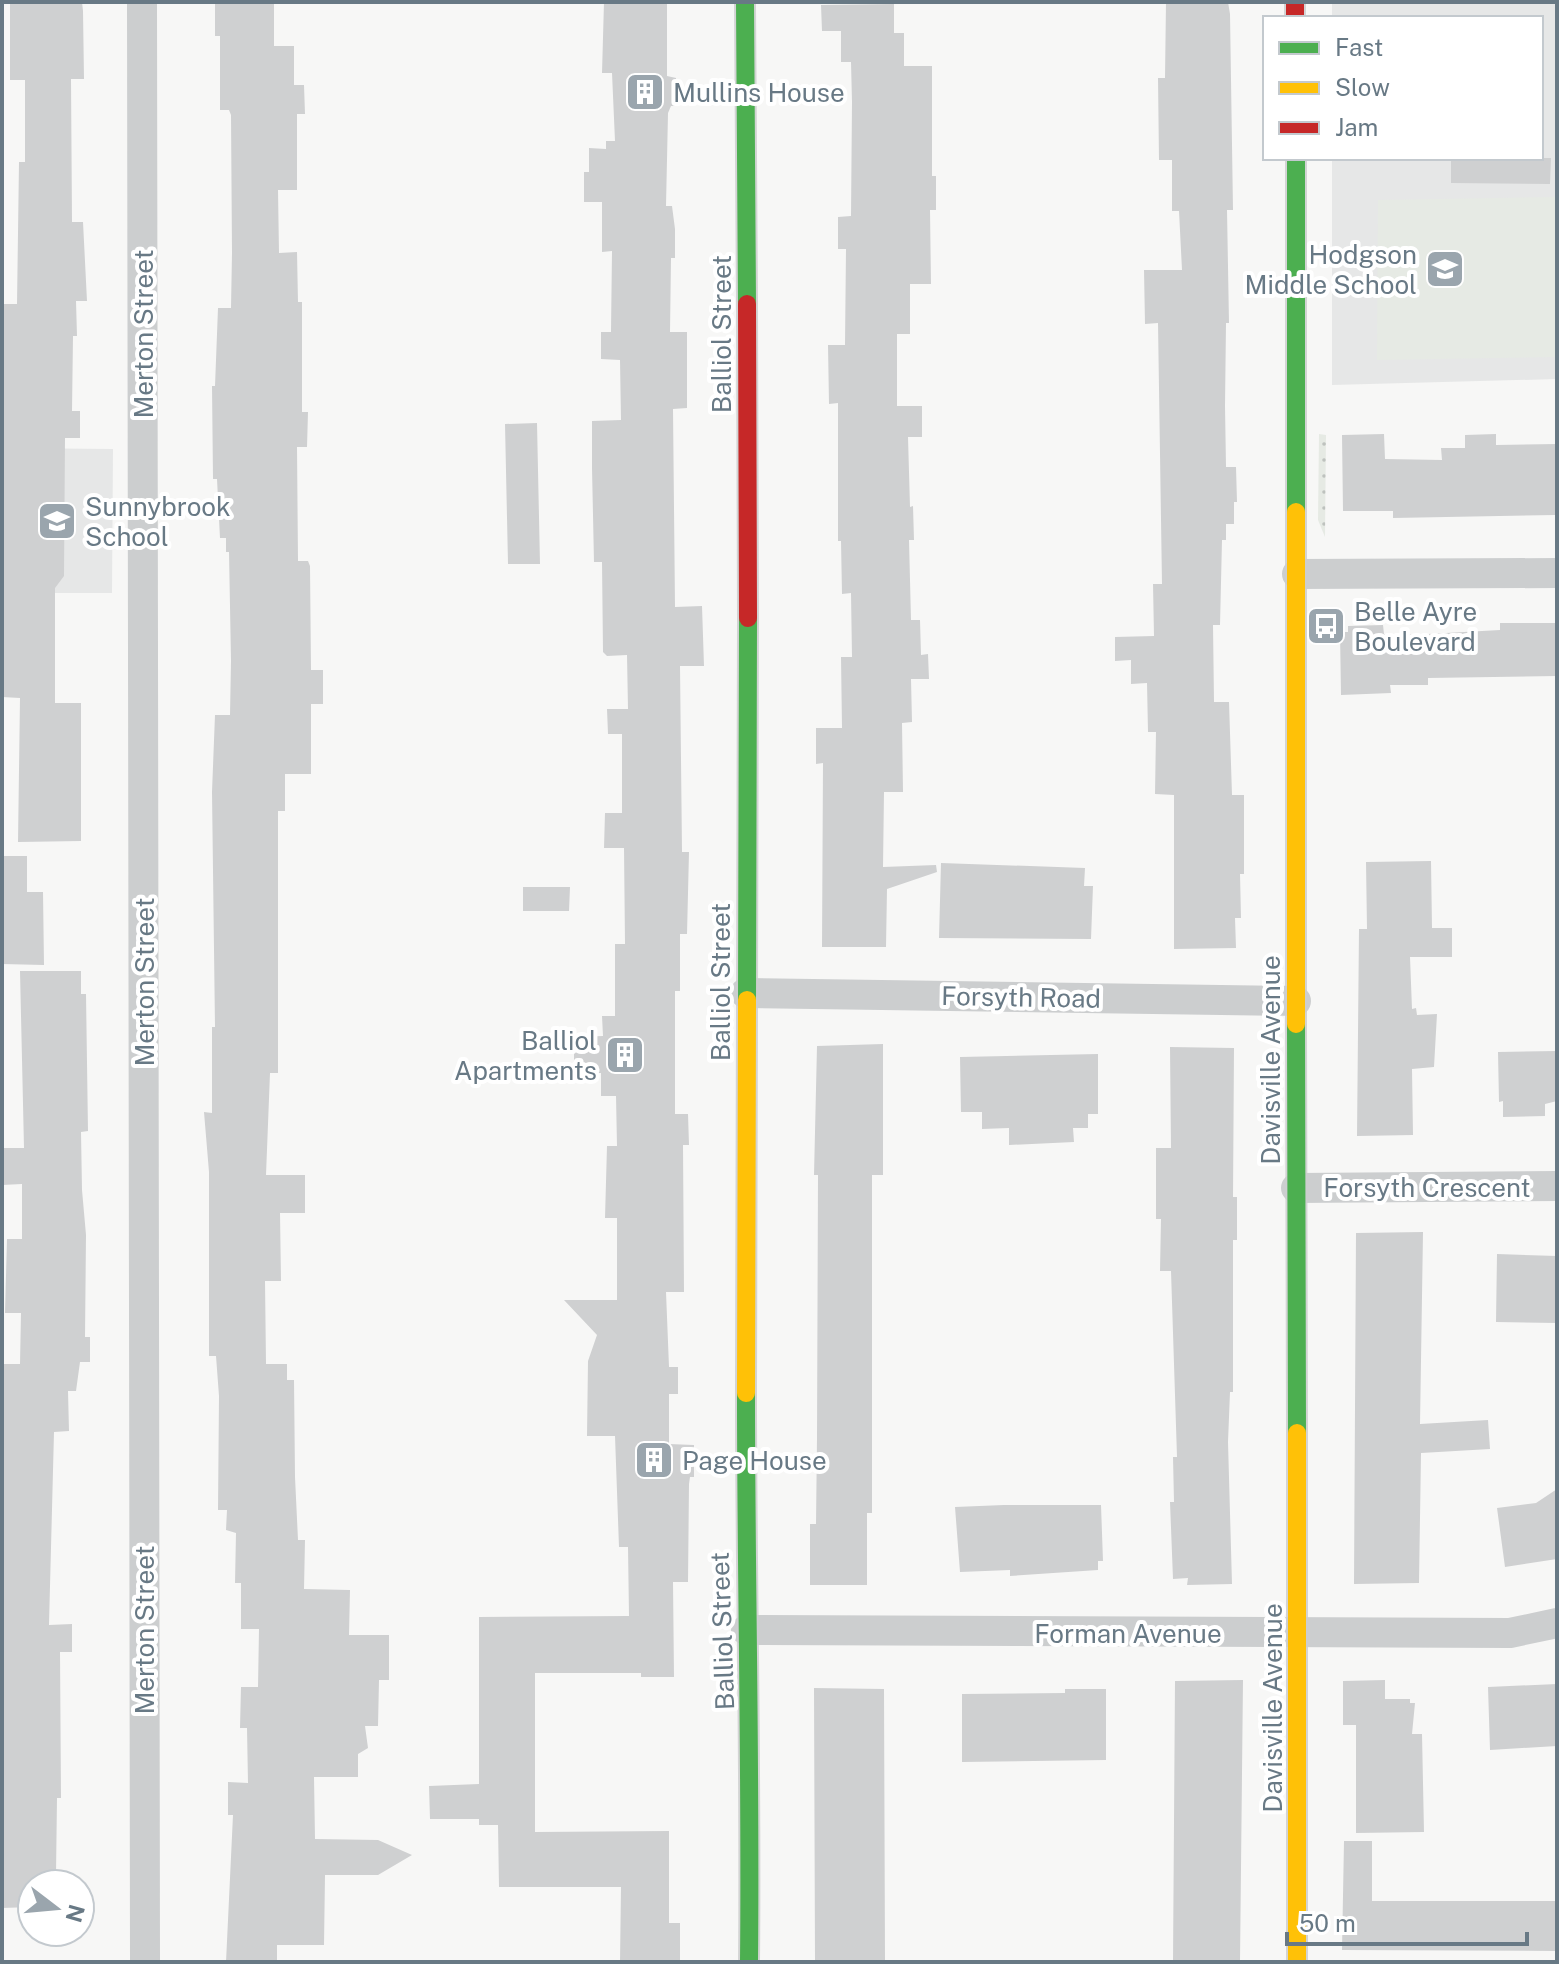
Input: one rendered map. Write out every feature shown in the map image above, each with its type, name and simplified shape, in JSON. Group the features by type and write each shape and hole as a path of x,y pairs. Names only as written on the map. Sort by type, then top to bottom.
{"street":[{"name":"Merton Street","path":"142,2 145,1962"},
{"name":"Balliol Street","path":"745,2 748,584 746,1630 751,1719 749,1962"},
{"name":"Davisville Avenue","path":"1296,160 1297,1962"},
{"path":"1297,574 1557,573"},
{"name":"Forsyth Road","path":"745,993 1296,1001"},
{"name":"Forsyth Crescent","path":"1296,1188 1557,1186"},
{"name":"Forman Avenue","path":"746,1630 1510,1633 1557,1623"}],"shaded area":[{"name":"Hodgson Middle School","path":"1332,2 1557,2 1557,379 1332,385 1332,160 1543,160 1543,16 1332,16"},
{"path":"1557,197 1557,357 1377,360 1378,200"},
{"path":"1319,434 1326,435 1325,537 1318,520"},
{"name":"Sunnybrook School","path":"2,448 113,449 112,593 2,593"}],"building":[{"path":"10,2 82,2 83,11 84,79 71,79 72,222 83,222 87,301 76,301 72,411 80,411 80,438 65,438 64,576 55,588 55,703 81,703 81,841 18,842 20,698 2,697 2,304 17,304 19,162 25,162 25,80 10,80"},
{"path":"215,2 274,2 274,46 294,46 294,85 304,85 305,114 297,114 297,190 278,190 279,253 297,252 298,302 302,302 302,412 308,412 307,447 297,447 298,561 308,561 310,566 311,670 323,670 323,704 311,704 311,774 285,774 285,811 278,811 278,1073 270,1073 266,1175 305,1175 305,1213 280,1213 281,1281 265,1281 266,1364 287,1364 287,1380 294,1380 298,1540 305,1540 304,1589 350,1590 349,1635 389,1635 389,1680 379,1680 378,1726 365,1726 368,1748 358,1754 358,1777 314,1777 315,1839 378,1840 412,1855 378,1875 325,1875 324,1945 277,1945 277,1962 226,1962 233,1815 228,1815 228,1782 248,1783 247,1728 240,1728 241,1687 258,1687 259,1629 241,1629 241,1583 235,1583 236,1533 226,1530 227,1510 218,1510 219,1396 216,1356 209,1356 209,1172 204,1112 212,1113 212,1027 215,1027 212,792 215,715 230,715 231,661 229,552 226,552 226,538 220,538 217,479 213,479 212,386 215,386 218,308 231,308 232,253 231,115 229,110 220,110 220,36 215,36"},
{"path":"604,2 667,2 667,76 676,78 676,106 671,106 668,113 666,206 672,206 675,229 675,258 671,258 670,332 687,332 687,408 673,409 675,607 702,606 704,666 680,666 682,852 689,852 687,934 680,934 680,991 675,991 675,1114 688,1114 689,1145 683,1145 684,1292 666,1292 669,1367 678,1367 678,1394 669,1394 669,1444 694,1445 694,1477 690,1477 689,1484 688,1582 673,1582 674,1677 641,1677 641,1673 535,1673 535,1832 669,1831 669,1923 680,1923 680,1962 620,1962 621,1887 499,1887 498,1825 479,1825 479,1819 430,1819 429,1786 479,1784 479,1617 629,1616 628,1547 619,1547 615,1436 587,1436 588,1361 597,1335 564,1300 617,1300 617,1218 605,1218 607,1146 617,1146 616,1096 601,1096 601,1073 574,1073 574,1037 603,1036 602,1016 615,1016 615,944 625,944 624,848 604,848 605,813 622,813 622,734 608,734 607,709 628,709 627,655 607,656 603,652 602,562 594,562 592,468 592,421 621,420 620,360 601,359 601,332 611,332 612,251 602,252 602,202 584,202 584,172 589,172 589,148 606,149 606,141 615,141 612,73 602,73"},
{"path":"1166,2 1228,2 1230,14 1233,210 1227,210 1229,323 1226,323 1225,406 1226,467 1236,467 1237,502 1234,502 1234,524 1226,524 1226,540 1222,540 1220,625 1213,625 1214,702 1229,702 1232,795 1244,795 1244,874 1240,874 1241,918 1235,918 1236,948 1174,949 1174,795 1155,794 1156,732 1148,732 1147,683 1131,684 1131,660 1115,661 1115,637 1154,636 1153,584 1162,584 1158,323 1145,324 1144,270 1182,270 1179,211 1172,211 1172,160 1159,160 1158,78 1165,78"},
{"path":"894,4 894,33 904,33 904,66 932,66 932,176 936,176 936,210 930,210 931,284 910,284 910,334 897,334 897,406 922,406 922,437 908,437 914,540 909,540 911,620 920,620 921,655 928,654 929,679 911,679 912,722 902,723 903,792 884,792 883,867 936,865 937,872 887,889 886,947 822,947 823,763 816,764 816,728 842,728 841,657 852,657 851,593 842,594 841,541 838,541 838,403 829,404 828,345 845,345 846,249 838,249 838,217 851,216 852,102 851,62 841,62 841,31 822,31 821,5"},
{"path":"1551,158 1550,184 1451,183 1451,160"},
{"path":"537,423 540,564 508,564 505,424"},
{"path":"1384,434 1385,459 1442,460 1441,448 1465,448 1465,435 1496,434 1496,445 1557,444 1555,515 1393,518 1393,511 1343,511 1342,435"},
{"path":"1500,623 1557,623 1557,676 1428,678 1428,685 1390,685 1391,693 1341,695 1340,632 1348,632 1348,626 1383,625 1384,634 1389,635 1500,630"},
{"path":"2,856 27,856 27,892 43,892 44,965 2,964"},
{"path":"1431,861 1432,928 1452,928 1452,957 1410,957 1412,1009 1416,1008 1417,1015 1437,1014 1434,1067 1412,1069 1413,1135 1357,1136 1359,929 1367,929 1366,862"},
{"path":"941,863 1085,868 1084,886 1093,886 1091,939 939,938"},
{"path":"523,887 570,887 569,911 523,911"},
{"path":"20,971 81,971 81,994 86,994 88,1131 81,1132 86,1235 85,1337 90,1337 90,1362 80,1362 76,1391 68,1391 69,1431 54,1432 49,1625 72,1624 72,1652 60,1652 61,1798 57,1798 56,1868 16,1868 16,1908 2,1908 2,1364 20,1364 21,1313 5,1313 7,1239 22,1239 22,1184 2,1185 2,1148 24,1148"},
{"path":"883,1044 883,1175 872,1175 872,1513 867,1513 867,1585 810,1585 810,1524 816,1524 818,1175 814,1175 817,1046"},
{"path":"1170,1047 1234,1048 1233,1197 1237,1197 1237,1240 1233,1240 1233,1392 1230,1392 1228,1442 1232,1584 1187,1585 1188,1578 1173,1579 1170,1502 1174,1502 1173,1457 1177,1457 1171,1271 1160,1271 1161,1219 1156,1219 1156,1148 1171,1148"},
{"path":"1557,1051 1557,1101 1545,1104 1545,1116 1503,1117 1503,1101 1499,1102 1498,1052"},
{"path":"1098,1054 1098,1114 1088,1114 1088,1128 1073,1128 1074,1142 1009,1145 1009,1128 982,1129 982,1112 961,1112 960,1057"},
{"path":"1423,1232 1420,1424 1488,1420 1490,1449 1421,1453 1419,1583 1354,1584 1356,1233"},
{"path":"1497,1254 1557,1256 1557,1323 1496,1322"},
{"path":"1557,1489 1557,1559 1505,1567 1497,1508 1536,1503"},
{"path":"1101,1505 1103,1561 1098,1561 1098,1570 1010,1576 1010,1570 960,1572 955,1507"},
{"path":"1243,1680 1240,1962 1173,1962 1175,1681"},
{"path":"1385,1680 1385,1699 1410,1699 1410,1703 1415,1703 1412,1734 1422,1734 1424,1832 1356,1833 1356,1725 1343,1725 1343,1681"},
{"path":"1557,1684 1557,1746 1490,1750 1488,1687"},
{"path":"814,1688 884,1689 885,1962 815,1962"},
{"path":"1065,1689 1106,1689 1106,1760 962,1762 962,1694 1065,1693"},
{"path":"1344,1841 1372,1841 1372,1901 1557,1901 1557,1951 1342,1950"}],"traffic: fast":[{"path":"745,2 747,304"},
{"path":"1296,160 1296,512"},
{"path":"747,1000 748,618"},
{"path":"1296,1024 1297,1433"},
{"path":"746,1393 749,1962"}],"traffic: slow":[{"path":"1296,512 1296,1024"},
{"path":"746,1393 747,1000"},
{"path":"1297,1433 1297,1962"}],"traffic: jam":[{"path":"1295,2 1295,16"},
{"path":"747,304 748,618"}],"place":[{"name":"Mullins House","path":"645,92"},
{"name":"Hodgson Middle School","path":"1445,269"},
{"name":"Sunnybrook School","path":"57,521"},
{"name":"Belle Ayre Boulevard","path":"1326,626"},
{"name":"Balliol Apartments","path":"625,1055"},
{"name":"Page House","path":"654,1460"}]}
